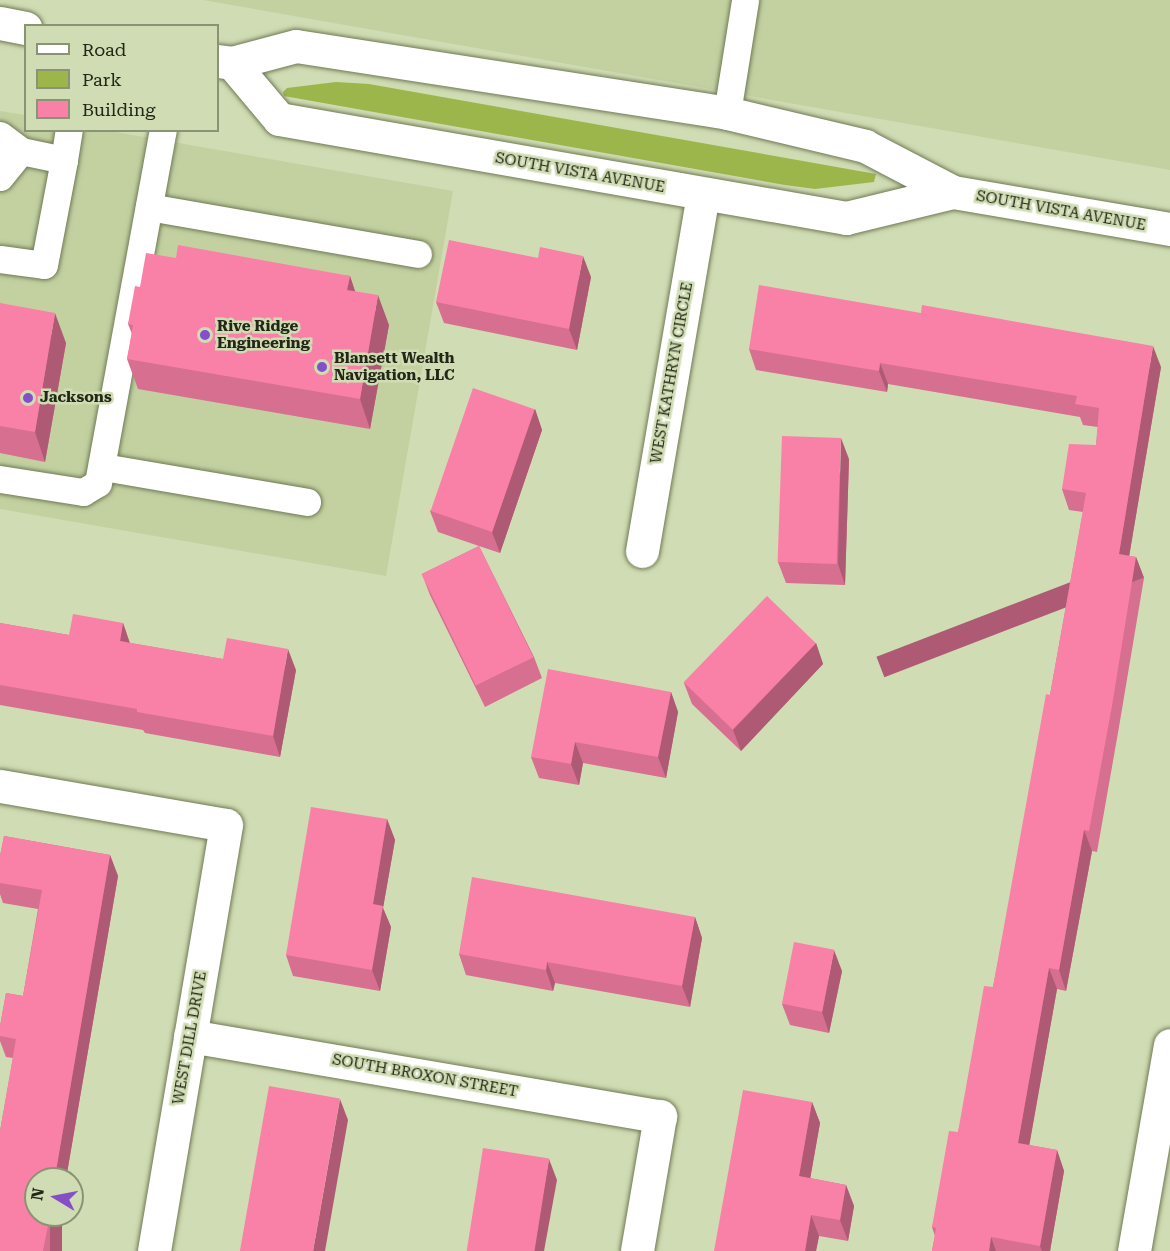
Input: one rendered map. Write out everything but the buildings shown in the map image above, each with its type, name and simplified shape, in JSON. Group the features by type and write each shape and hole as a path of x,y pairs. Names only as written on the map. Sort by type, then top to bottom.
{"street":[{"path":"0,23 24,28"},
{"name":"SOUTH VISTA AVENUE","path":"225,62 296,46 727,113 865,146 952,192 1170,229"},
{"name":"SOUTH VISTA AVENUE","path":"225,62 279,119 703,195 846,218 952,192"},
{"name":"WEST KATHRYN CIRCLE","path":"642,551 703,195"},
{"name":"WEST DILL DRIVE","path":"0,786 226,825 154,1251"},
{"name":"SOUTH BROXON STREET","path":"190,1036 660,1116 637,1251"},
{"path":"1134,1251 1170,1045"}],"lane":[{"path":"727,113 745,0"},
{"path":"0,259 44,265 69,132"},
{"path":"0,479 83,492 98,483 103,466 163,132"},
{"path":"0,177 7,146 64,160"},
{"path":"149,207 418,254"},
{"path":"103,466 307,502"}],"shaded area":[{"path":"203,0 1170,0 1170,170"},
{"path":"0,111 24,115 24,132 116,132 453,191 386,576 0,509"}],"green space":[{"path":"336,82 369,84 876,174 874,182 815,189 785,185 284,96 283,92 287,88"}],"place":[{"name":"Rive Ridge Engineering","path":"205,335"},
{"name":"Blansett Wealth Navigation, LLC","path":"322,367"},
{"name":"Jacksons","path":"28,398"}]}
